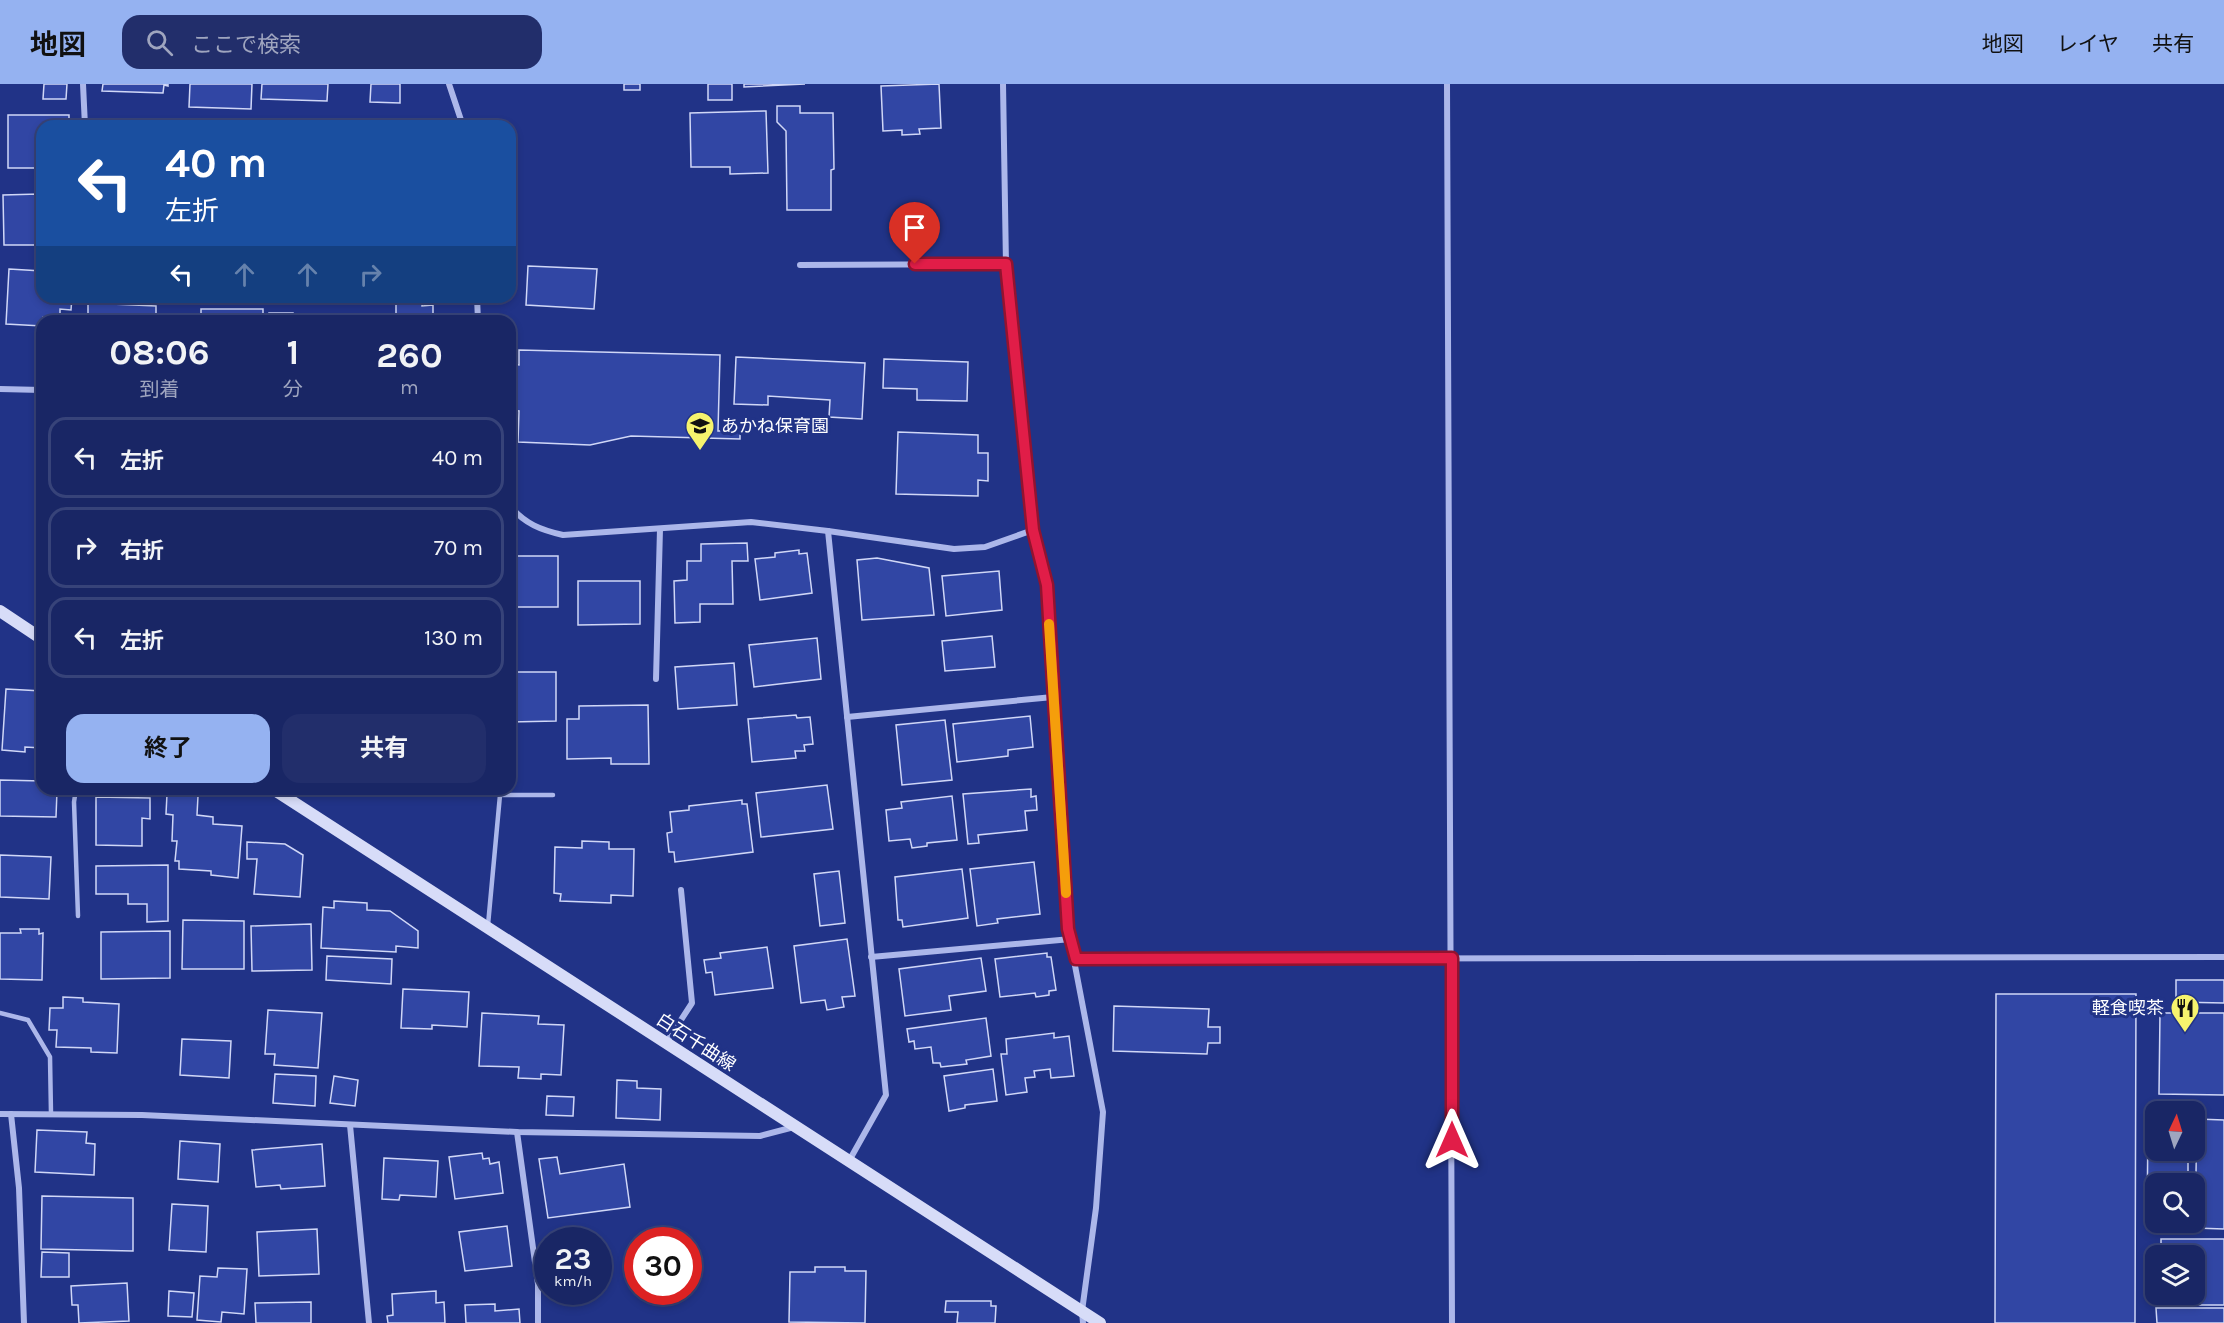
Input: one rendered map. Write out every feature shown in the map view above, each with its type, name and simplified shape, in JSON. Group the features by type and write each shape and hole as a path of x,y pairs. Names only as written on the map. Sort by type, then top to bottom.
{"main road":[{"path":"0,611 36,635"},
{"name":"白石千曲線","path":"282,795 848,1161 1082,1317 1100,1323"}],"street":[{"path":"83,84 85,120"},
{"path":"449,84 461,120"},
{"path":"1003,84 1006,264 1033,530 1047,585 1063,859 1071,939 1103,1112 1096,1208 1082,1317"},
{"path":"1447,84 1452,1323"},
{"path":"800,265 1006,264"},
{"path":"0,389 36,390"},
{"path":"516,513 539,530 563,535 751,522 954,549 986,547 1033,530"},
{"path":"656,679 660,529"},
{"path":"828,531 886,1095 848,1161"},
{"path":"847,717 1053,697"},
{"path":"666,1044 692,1003 681,890"},
{"path":"871,957 1071,939"},
{"path":"1076,959 2224,957"},
{"path":"0,1114 142,1115 517,1132 760,1136 794,1127"},
{"path":"11,1114 19,1188 24,1323"},
{"path":"350,1125 369,1323"},
{"path":"517,1132 538,1284 538,1323"}],"lane":[{"path":"75,795 78,916"},
{"path":"488,928 500,795 553,795"},
{"path":"0,1013 28,1020 50,1057 51,1114"}],"building":[{"path":"44,84 67,84 66,99 43,99"},
{"path":"103,84 168,84 168,86 164,85 163,93 102,91"},
{"path":"190,84 252,84 251,109 189,107"},
{"path":"262,84 328,84 327,101 261,99"},
{"path":"371,84 400,84 400,103 370,102"},
{"path":"624,84 640,84 640,90 624,90"},
{"path":"708,84 732,84 732,100 708,100"},
{"path":"744,84 805,84 744,87"},
{"path":"939,84 941,128 919,129 920,134 902,135 902,130 883,131 881,86"},
{"path":"777,106 800,106 800,113 833,113 834,169 831,170 831,210 787,210 786,131 777,122"},
{"path":"766,111 768,173 730,174 730,167 691,167 690,113"},
{"path":"8,115 69,115 69,120 36,120 36,168 8,168"},
{"path":"36,194 36,245 4,245 3,195"},
{"path":"528,266 597,269 594,309 526,305"},
{"path":"9,269 36,271 36,303 72,303 71,310 60,309 60,315 36,315 36,326 6,324"},
{"path":"88,303 156,306 156,315 88,315"},
{"path":"396,303 433,305 433,315 396,315"},
{"path":"201,309 263,309 263,315 201,315"},
{"path":"269,313 293,313 293,315 269,315"},
{"path":"519,350 720,355 718,431 740,431 740,439 631,436 590,445 518,442 519,411 516,411 516,365 519,365"},
{"path":"736,357 865,363 862,419 829,417 830,400 768,396 768,405 734,404"},
{"path":"884,359 968,362 967,401 917,400 917,389 883,388"},
{"path":"898,432 978,435 978,453 988,453 988,481 978,480 978,496 896,494"},
{"path":"747,543 748,561 732,561 733,604 700,604 700,622 675,623 674,581 687,580 687,561 701,561 701,544"},
{"path":"799,550 799,554 807,553 812,593 760,600 755,559 775,557 775,553"},
{"path":"516,556 558,556 558,607 516,607"},
{"path":"877,558 929,568 934,615 862,620 857,560"},
{"path":"999,571 1002,610 946,616 942,576"},
{"path":"578,581 640,581 640,624 578,625"},
{"path":"992,636 995,667 945,671 942,641"},
{"path":"817,638 821,679 754,687 749,645"},
{"path":"734,663 737,705 678,709 675,667"},
{"path":"516,672 556,672 556,721 516,722"},
{"path":"6,689 36,691 36,748 25,747 25,752 2,750"},
{"path":"648,705 649,764 611,764 611,758 567,759 567,719 579,719 579,706"},
{"path":"796,715 797,718 810,717 813,744 804,745 805,751 795,751 796,758 752,762 748,719"},
{"path":"1030,716 1033,747 1008,750 1008,756 957,762 953,724"},
{"path":"945,720 952,780 902,785 896,725"},
{"path":"0,780 36,781 36,795 57,795 56,817 0,816"},
{"path":"827,785 833,829 761,837 756,793"},
{"path":"1031,789 1031,797 1036,796 1037,810 1025,811 1027,830 978,835 979,843 968,844 963,794"},
{"path":"167,795 198,796 197,815 213,817 213,824 242,826 238,878 211,875 211,871 179,869 179,861 175,861 177,841 172,841 173,815 166,814"},
{"path":"952,796 957,840 927,843 927,846 912,848 910,839 889,841 886,810 902,808 901,802"},
{"path":"96,797 150,798 150,819 142,818 142,846 96,845"},
{"path":"742,800 742,804 747,804 753,852 675,862 674,852 669,852 667,833 672,832 670,812 689,810 689,806"},
{"path":"582,841 609,842 609,849 634,849 633,896 611,895 611,903 560,901 561,894 554,893 555,847 582,848"},
{"path":"247,842 285,844 303,855 300,897 254,894 257,859 247,859"},
{"path":"0,855 51,857 49,899 0,897"},
{"path":"1034,862 1040,914 997,919 998,923 977,926 970,869"},
{"path":"168,865 168,921 147,922 147,904 128,904 128,894 96,894 96,866"},
{"path":"962,869 968,918 903,927 902,920 898,920 895,877"},
{"path":"839,871 845,923 820,926 814,874"},
{"path":"334,901 367,903 367,910 390,911 418,931 418,948 396,946 396,952 321,948 323,907 334,908"},
{"path":"183,920 244,921 244,969 182,969"},
{"path":"311,924 312,970 252,971 251,926"},
{"path":"20,929 39,929 39,934 43,933 42,980 0,979 0,933 21,933"},
{"path":"170,931 170,978 101,979 101,932"},
{"path":"847,939 855,996 842,997 844,1007 827,1010 825,1000 801,1003 794,946"},
{"path":"767,947 773,988 715,995 712,972 706,973 704,960 721,958 720,953"},
{"path":"1047,953 1047,957 1051,957 1056,990 1049,991 1049,995 1036,997 1035,993 1000,997 995,959"},
{"path":"327,956 392,959 391,984 326,980"},
{"path":"981,958 986,991 949,996 951,1010 905,1016 899,969"},
{"path":"2176,980 2224,980 2224,1003 2176,1002"},
{"path":"403,989 469,992 467,1027 432,1025 432,1029 401,1028"},
{"path":"1996,994 2136,994 2135,1323 1995,1323"},
{"path":"63,997 83,998 83,1002 119,1004 117,1053 91,1052 91,1048 56,1047 57,1030 49,1030 50,1008 63,1008"},
{"path":"1114,1006 1209,1009 1208,1027 1220,1027 1220,1043 1208,1043 1207,1054 1113,1051"},
{"path":"268,1010 322,1013 318,1068 274,1065 275,1054 265,1054"},
{"path":"482,1013 539,1016 538,1024 564,1025 561,1075 541,1074 541,1079 518,1078 519,1067 479,1066"},
{"path":"2160,1013 2224,1013 2224,1095 2159,1094"},
{"path":"986,1018 991,1056 966,1060 967,1064 941,1067 940,1063 933,1063 931,1047 915,1049 914,1041 909,1042 907,1029"},
{"path":"1054,1033 1054,1038 1069,1036 1074,1076 1051,1078 1050,1069 1034,1071 1035,1077 1025,1078 1027,1092 1006,1095 1001,1054 1007,1054 1006,1039"},
{"path":"182,1039 231,1041 229,1078 180,1075"},
{"path":"993,1069 997,1101 965,1105 965,1108 949,1111 944,1076"},
{"path":"275,1074 316,1076 315,1106 273,1103"},
{"path":"334,1076 358,1080 355,1106 330,1103"},
{"path":"617,1080 637,1081 637,1088 661,1089 660,1120 616,1118"},
{"path":"547,1096 574,1097 573,1116 546,1115"},
{"path":"2205,1119 2224,1120 2224,1229 2205,1228 2205,1173 2196,1173 2196,1161 2205,1161"},
{"path":"37,1130 87,1132 86,1143 95,1144 94,1175 35,1172"},
{"path":"180,1141 220,1144 218,1182 178,1179"},
{"path":"322,1144 325,1186 281,1189 280,1185 256,1187 252,1150"},
{"path":"482,1153 483,1159 489,1158 490,1164 499,1162 503,1193 455,1199 449,1157"},
{"path":"557,1157 560,1174 624,1164 630,1207 548,1218 539,1159"},
{"path":"384,1158 438,1161 436,1197 400,1195 399,1200 382,1199"},
{"path":"2148,1161 2188,1161 2188,1173 2148,1173"},
{"path":"42,1196 133,1198 133,1251 41,1249"},
{"path":"172,1204 208,1206 206,1252 169,1250"},
{"path":"507,1226 512,1266 465,1271 459,1232"},
{"path":"317,1229 319,1274 259,1276 257,1232"},
{"path":"2161,1239 2224,1239 2224,1305 2205,1305 2205,1245 2161,1245"},
{"path":"42,1252 69,1253 69,1277 41,1277"},
{"path":"815,1267 845,1267 845,1271 866,1271 865,1323 789,1322 790,1272 815,1272"},
{"path":"218,1268 247,1269 244,1314 222,1312 221,1322 197,1320 200,1276 217,1277"},
{"path":"127,1283 129,1321 79,1323 78,1305 72,1305 71,1286"},
{"path":"169,1291 194,1293 192,1317 168,1316"},
{"path":"436,1291 436,1303 444,1302 445,1323 388,1323 387,1316 393,1315 392,1294"},
{"path":"946,1301 991,1301 991,1306 996,1306 995,1323 957,1323 958,1312 945,1312"},
{"path":"311,1302 311,1323 256,1323 255,1303"},
{"path":"495,1304 495,1311 519,1309 520,1323 466,1323 465,1305"},
{"path":"2156,1308 2224,1308 2224,1323 2157,1323"}],"slow traffic":[{"path":"1049,624 1066,893"}],"place":[{"name":"あかね保育園","path":"700,452"},
{"name":"軽食喫茶","path":"2185,1034"}],"route":[{"path":"915,264 1006,264 1033,530 1047,585 1068,929 1076,959 1452,958 1452,1140"}]}
